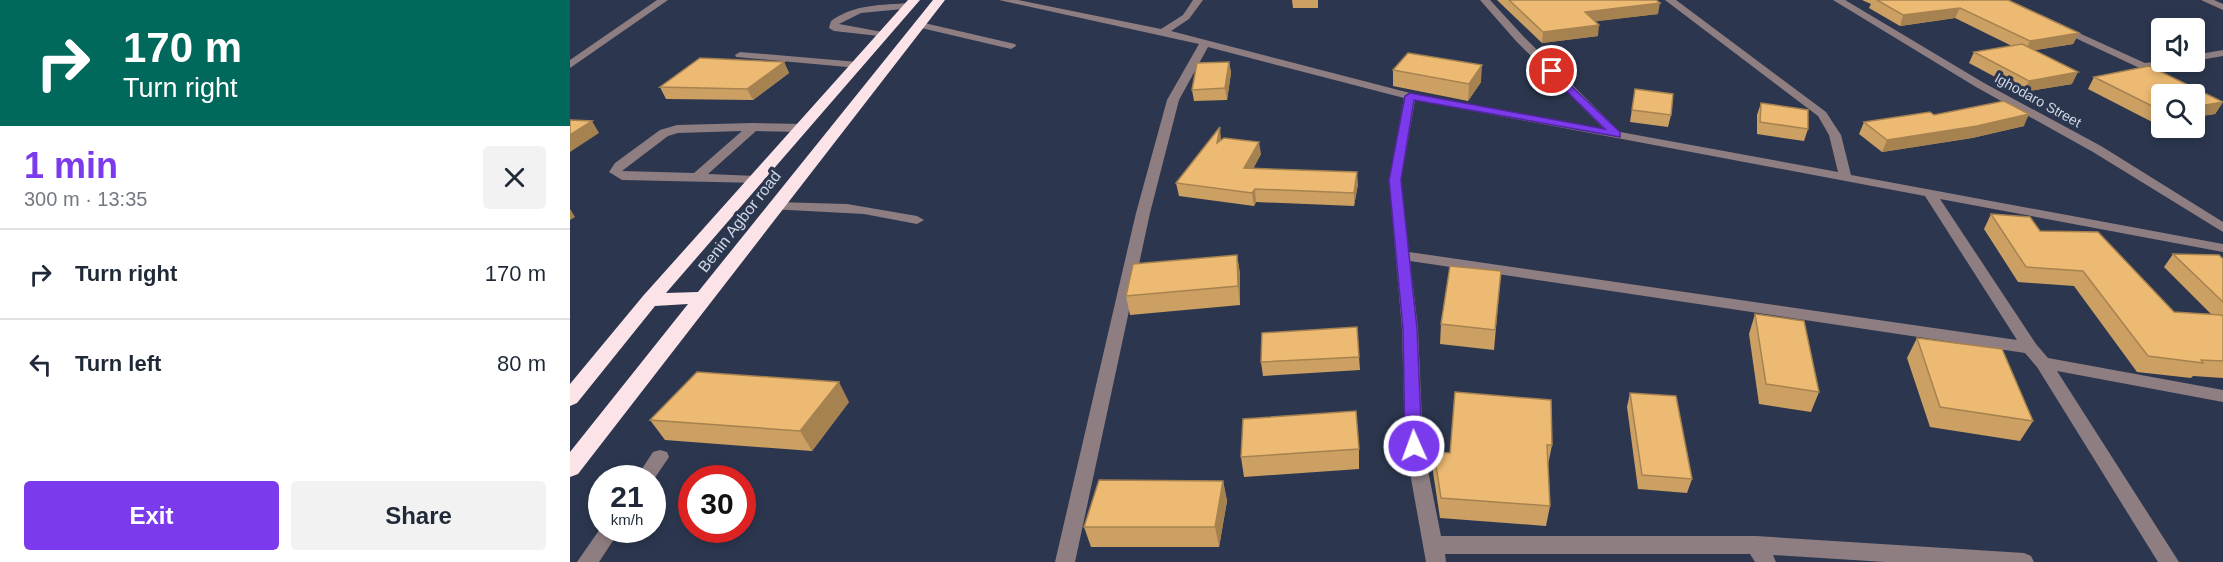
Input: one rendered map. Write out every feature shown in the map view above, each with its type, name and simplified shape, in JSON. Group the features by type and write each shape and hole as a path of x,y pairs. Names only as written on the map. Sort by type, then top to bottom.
{"highway":[{"name":"Benin Agbor road","path":"570,468 939,0"},
{"name":"Benin Agbor road","path":"570,398 650,300 912,3"},
{"path":"650,300 704,298"}],"street":[{"path":"570,64 663,0"},
{"path":"1004,0 1163,32 1410,96 1846,180 2223,248"},
{"path":"1163,32 1186,17 1198,0"},
{"path":"1485,0 1520,39 1616,134"},
{"path":"1670,0 1822,114 1835,135 1846,180"},
{"name":"Ighodaro Street","path":"1838,0 1980,85 2097,150 2223,228"},
{"path":"2206,0 2223,7"},
{"path":"884,35 834,28 834,23 841,17 857,11 912,3"},
{"path":"2050,22 2177,82"},
{"path":"920,25 1011,46"},
{"path":"1065,562 1143,213 1173,100 1205,44"},
{"path":"2205,56 2223,53"},
{"path":"740,55 858,65"},
{"path":"2146,66 2151,65"},
{"path":"1410,96 1395,180 1410,329 1414,446 1434,554 1761,554 2024,562"},
{"path":"697,177 753,128"},
{"path":"756,180 622,176 615,172 619,166 664,134 677,129 803,128"},
{"path":"1931,195 2030,348 2043,363 2169,562"},
{"path":"776,206 833,206 878,210 917,220"},
{"path":"1403,255 2030,348"},
{"path":"2043,363 2223,396"},
{"path":"654,465 660,457"},
{"path":"587,562 601,543"}],"building":[{"path":"1509,0 1656,0 1660,3 1585,12 1599,25 1543,32"},
{"path":"1877,0 2008,0 2079,33 2030,41 1960,8 1903,15"},
{"path":"2022,44 2078,72 2029,81 1974,52"},
{"path":"1408,53 1482,65 1469,84 1393,70"},
{"path":"700,58 784,62 747,89 660,87"},
{"path":"1229,62 1225,88 1192,90 1197,63"},
{"path":"2149,66 2151,72 2161,72 2186,84 2151,84 2151,106 2094,77"},
{"path":"1635,89 1673,94 1671,115 1632,110"},
{"path":"2205,93 2223,102 2205,105"},
{"path":"2004,101 2029,114 1977,126 1887,140 1864,122 1930,112 1934,115"},
{"path":"1761,103 1808,110 1808,129 1760,122"},
{"path":"570,120 592,121 570,135"},
{"path":"1220,127 1217,143 1224,138 1259,142 1244,168 1357,172 1354,193 1255,189 1252,193 1176,183"},
{"path":"1991,214 2030,217 2040,231 2098,232 2174,312 2223,316 2223,361 2201,360 2203,363 2148,356 2083,271 2026,267"},
{"path":"2173,254 2219,255 2223,259 2223,302"},
{"path":"1237,255 1238,286 1126,296 1133,264"},
{"path":"1450,266 1501,271 1495,330 1441,324"},
{"path":"1755,314 1804,321 1819,392 1766,384"},
{"path":"1357,327 1359,357 1261,362 1262,333"},
{"path":"1917,338 2002,349 2033,421 1940,407"},
{"path":"697,372 839,382 800,431 650,420"},
{"path":"1455,392 1551,400 1552,445 1547,445 1550,506 1441,498 1434,452 1450,453"},
{"path":"1630,393 1676,396 1692,479 1642,475"},
{"path":"1356,411 1359,449 1241,457 1243,419"},
{"path":"1099,480 1223,481 1215,527 1084,527"}],"route":[{"path":"1414,446 1410,329 1395,180 1410,96 1616,134 1552,71"}]}
